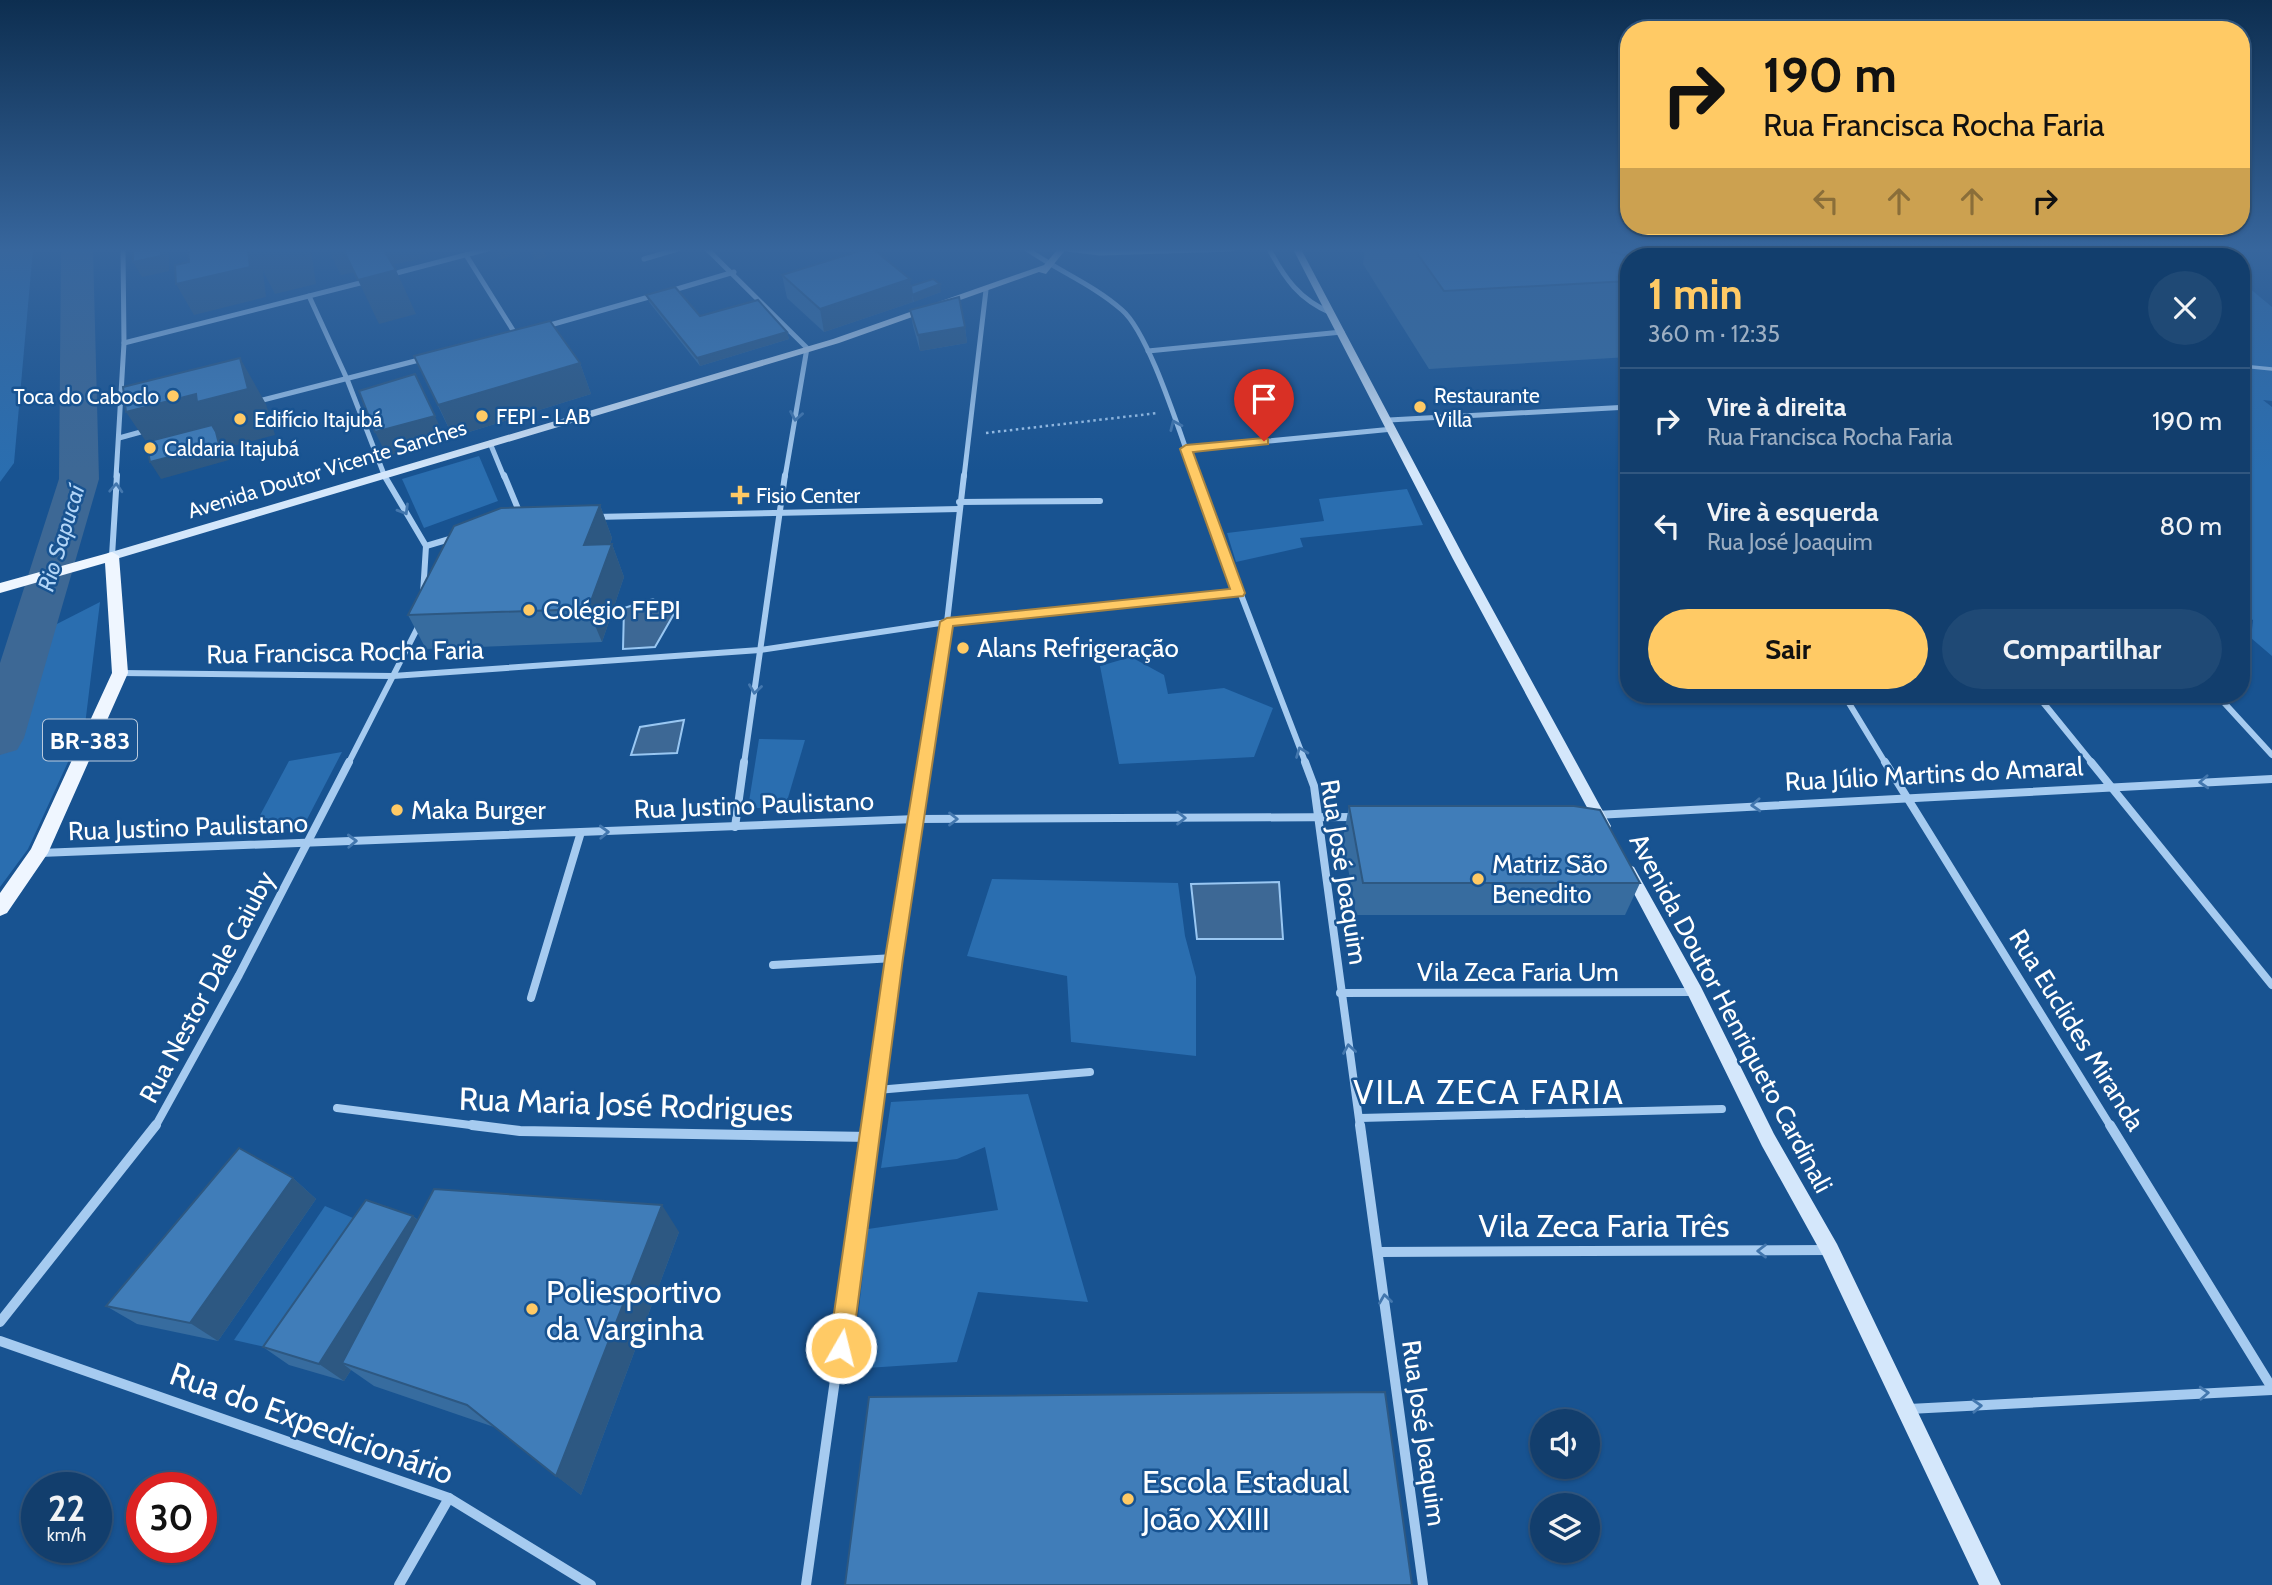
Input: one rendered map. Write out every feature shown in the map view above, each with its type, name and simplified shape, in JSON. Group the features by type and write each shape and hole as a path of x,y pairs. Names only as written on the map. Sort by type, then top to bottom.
{"main road":[{"name":"Avenida Doutor Vicente Sanches","path":"0,588 884,323"},
{"name":"Avenida Doutor Henriqueto Cardinali","path":"1337,323 1591,815 1614,844 1695,992 1768,1140 1830,1250 1909,1409 1990,1585"},
{"name":"BR-383","path":"0,908 39,853 120,673 105,558"}],"street":[{"path":"105,558 119,438 124,323"},
{"path":"124,343 203,323"},
{"path":"321,323 383,474 426,546 462,536"},
{"path":"508,323 516,335"},
{"path":"503,338 558,323"},
{"path":"735,827 779,512 807,348 783,323"},
{"path":"806,1585 871,1137 894,958 947,622 982,323"},
{"name":"Rua José Joaquim","path":"1134,323 1148,351 1238,593 1314,786 1340,993 1379,1252 1423,1585"},
{"path":"1148,351 1342,332"},
{"path":"253,403 425,358"},
{"path":"1186,449 1391,425 1620,407"},
{"path":"119,438 159,427"},
{"path":"490,443 522,519"},
{"path":"590,517 1100,502"},
{"path":"510,523 522,519 536,519"},
{"name":"Rua Nestor Dale Caiuby","path":"0,1322 160,1120 422,620 426,546"},
{"name":"Rua Francisca Rocha Faria","path":"120,673 393,676 760,650 947,622 1238,593"},
{"name":"Rua Euclides Miranda","path":"1849,703 2272,1389"},
{"path":"2043,703 2272,985"},
{"path":"2224,703 2272,755"},
{"name":"Rua Júlio Martins do Amaral","path":"1591,815 1908,796 2272,779"},
{"name":"Rua Justino Paulistano","path":"39,853 916,819 1360,817"},
{"path":"531,998 581,832"},
{"path":"773,965 894,958"},
{"name":"Vila Zeca Faria Um","path":"1340,993 1695,992"},
{"path":"877,1090 1090,1072"},
{"name":"Rua Maria José Rodrigues","path":"337,1108 520,1131 871,1137"},
{"path":"1360,1118 1722,1109"},
{"name":"Vila Zeca Faria Três","path":"1379,1252 1830,1250"},
{"name":"Rua do Expedicionário","path":"0,1341 449,1498 591,1585"},
{"path":"1909,1409 2272,1389"},
{"path":"399,1585 449,1498"}],"lane":[{"path":"2250,367 2272,369"}],"path":[{"path":"968,435 1169,412"}],"shaded area":[{"path":"0,323 26,323 14,463 0,482"},
{"path":"2250,323 2272,323 2272,401 2263,400 2272,407 2272,656 2251,638 2253,620 2250,618"},
{"path":"479,456 498,501 424,528 402,479"},
{"path":"1407,489 1423,525 1300,538 1303,547 1236,562 1227,533 1324,521 1319,499"},
{"path":"653,599 675,612 655,647 623,649 624,608"},
{"path":"100,602 85,725 28,849 0,887 0,755 20,728 51,627"},
{"path":"1131,657 1164,675 1168,694 1224,688 1273,708 1254,757 1119,764 1100,666"},
{"path":"684,720 677,753 631,755 640,727"},
{"path":"759,739 805,740 785,808 748,808"},
{"path":"342,752 302,829 257,821 289,761"},
{"path":"992,879 1178,883 1185,936 1196,977 1196,1056 1071,1042 1067,976 967,956"},
{"path":"1279,882 1283,939 1197,939 1191,884"},
{"path":"1028,1094 1088,1302 978,1292 957,1362 852,1369 868,1229 998,1210 985,1147 957,1159 881,1168 891,1102"},
{"path":"325,1206 367,1224 283,1351 234,1340"}],"building":[{"path":"542,323 551,323 580,363 438,405 414,356"},
{"path":"669,323 779,323 787,332 697,358"},
{"path":"914,323 964,323 965,327 918,335"},
{"path":"240,358 248,389 197,402 196,394 126,412 123,387"},
{"path":"415,374 435,416 375,432 359,391"},
{"path":"212,425 219,444 150,462 146,442"},
{"path":"600,505 584,545 612,544 588,609 408,615 454,526 501,508"},
{"path":"1349,806 1574,806 1600,810 1640,883 1363,883"},
{"path":"239,1148 293,1178 190,1323 106,1306"},
{"name":"Poliesportivo da Varginha","path":"434,1189 662,1205 556,1476 467,1405 342,1363"},
{"path":"366,1200 413,1216 319,1364 263,1347"},
{"name":"Escola Estadual João XXIII","path":"1385,1392 1412,1585 845,1585 869,1397"}],"waterway":[{"name":"Rio Sapucaí","path":"0,738 79,479 78,323"}],"place":[{"name":"Toca do Caboclo","path":"173,396"},
{"name":"Restaurante Villa","path":"1420,407"},
{"name":"FEPI - LAB","path":"482,416"},
{"name":"Edifício Itajubá","path":"240,419"},
{"name":"Caldaria Itajubá","path":"150,448"},
{"name":"Fisio Center","path":"740,495"},
{"name":"Colégio FEPI","path":"529,610"},
{"name":"Alans Refrigeração","path":"963,648"},
{"name":"Maka Burger","path":"397,810"},
{"name":"Matriz São Benedito","path":"1478,879"},
{"name":"Poliesportivo da Varginha","path":"532,1309"},
{"name":"Escola Estadual João XXIII","path":"1128,1499"}],"district":[{"name":"VILA ZECA FARIA","path":"1489,1092"}],"route":[{"path":"841,1348 894,958 947,622 1238,593 1186,449 1264,441"}]}
